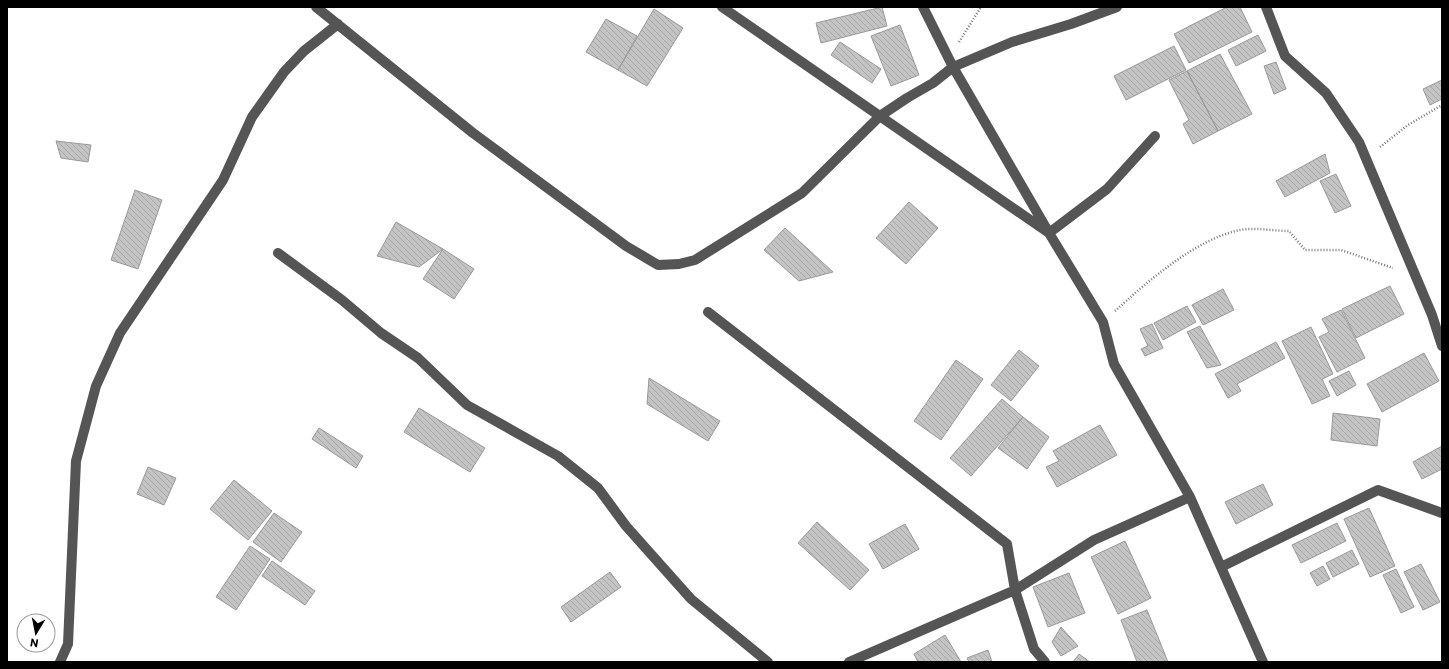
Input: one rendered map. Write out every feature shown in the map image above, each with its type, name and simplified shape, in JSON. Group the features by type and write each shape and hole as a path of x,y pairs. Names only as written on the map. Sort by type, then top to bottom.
{"street":[{"path":"316,7 473,133 626,246 658,265 679,264 695,260 802,193 880,116 933,83 953,68 1012,42 1071,24 1117,7"},
{"path":"722,7 1049,233"},
{"path":"923,7 953,68 1049,233 1103,322 1114,364 1190,496 1263,662"},
{"path":"1266,7 1285,56 1326,93 1359,142 1432,315 1442,346"},
{"path":"60,662 68,644 76,462 96,386 120,334 222,180 252,117 284,72 304,51 338,24"},
{"path":"1049,233 1107,189 1155,136"},
{"path":"278,253 342,300 381,333 418,358 467,404 558,456 598,488 626,526 691,599 768,662"},
{"path":"708,312 1007,544 1015,590 1034,649 1045,662"},
{"path":"1432,315 1442,312"},
{"path":"1221,567 1378,490 1442,513"},
{"path":"849,662 1015,590 1094,540 1190,496"}],"path":[{"path":"953,68 959,41 981,7"},
{"path":"1365,159 1408,125 1442,105"},
{"path":"1103,322 1142,287 1200,245 1240,230 1289,231 1305,250 1341,250 1416,276"}],"building":[{"path":"882,7 887,26 821,43 816,23"},
{"path":"1227,7 1240,7 1252,32 1189,63 1174,34"},
{"path":"654,9 683,28 647,86 618,70"},
{"path":"606,19 637,36 618,70 586,52"},
{"path":"900,25 919,75 891,86 871,36"},
{"path":"1258,35 1266,51 1236,66 1228,50"},
{"path":"840,42 881,69 872,83 831,55"},
{"path":"1174,46 1186,70 1126,100 1114,76"},
{"path":"1220,54 1252,114 1218,131 1187,71"},
{"path":"1276,62 1286,89 1274,94 1264,66"},
{"path":"1187,71 1218,131 1193,144 1183,124 1189,120 1169,80"},
{"path":"1442,80 1442,99 1430,105 1423,89"},
{"path":"56,141 91,145 88,162 61,158"},
{"path":"1325,154 1330,173 1285,197 1276,181"},
{"path":"1336,174 1351,206 1335,213 1320,181"},
{"path":"135,190 162,200 138,269 111,260"},
{"path":"909,202 938,228 906,264 876,238"},
{"path":"396,222 443,249 419,267 377,256"},
{"path":"785,228 833,272 799,281 764,250"},
{"path":"443,249 474,269 454,299 423,279"},
{"path":"1390,286 1404,314 1356,338 1342,309"},
{"path":"1223,289 1234,310 1203,325 1192,305"},
{"path":"1187,306 1196,322 1163,340 1154,323"},
{"path":"1341,310 1365,358 1337,372 1319,337 1329,332 1322,319"},
{"path":"1152,324 1163,348 1145,356 1141,349 1148,346 1140,329"},
{"path":"1200,326 1221,365 1207,368 1187,332"},
{"path":"1311,327 1333,374 1322,379 1330,396 1312,404 1282,341"},
{"path":"1276,342 1285,358 1237,384 1241,391 1228,398 1215,374"},
{"path":"1019,350 1039,366 1011,401 991,385"},
{"path":"1424,353 1439,381 1382,412 1367,384"},
{"path":"956,360 983,379 941,440 914,421"},
{"path":"1349,371 1356,385 1337,396 1329,381"},
{"path":"649,378 720,421 708,441 647,404"},
{"path":"1002,399 1023,417 971,476 950,458"},
{"path":"419,408 485,448 470,472 404,432"},
{"path":"1333,413 1380,419 1377,446 1331,440"},
{"path":"1023,417 1049,437 1027,469 998,448"},
{"path":"1100,425 1117,455 1057,487 1046,467 1059,461 1053,451"},
{"path":"319,428 363,456 356,468 312,439"},
{"path":"1442,446 1442,469 1422,479 1413,462"},
{"path":"148,467 176,478 164,505 137,494"},
{"path":"234,480 272,511 248,540 210,509"},
{"path":"1263,484 1273,505 1236,524 1225,502"},
{"path":"1369,508 1395,566 1370,577 1344,519"},
{"path":"274,513 302,532 281,562 253,542"},
{"path":"817,522 869,570 850,590 798,543"},
{"path":"1337,523 1346,541 1301,563 1292,545"},
{"path":"905,524 919,549 883,569 869,544"},
{"path":"1125,541 1151,598 1118,614 1091,557"},
{"path":"250,546 270,559 236,610 216,597"},
{"path":"1352,550 1359,564 1333,577 1326,563"},
{"path":"272,561 315,591 305,605 262,576"},
{"path":"1421,564 1440,602 1423,610 1404,572"},
{"path":"1323,566 1330,579 1317,586 1310,573"},
{"path":"1396,569 1414,607 1401,613 1383,575"},
{"path":"610,572 621,587 571,622 561,607"},
{"path":"1069,573 1085,613 1048,627 1033,587"},
{"path":"1147,610 1168,662 1137,662 1121,620"},
{"path":"1061,627 1078,646 1061,656 1052,642"},
{"path":"945,635 961,662 918,662 914,654"},
{"path":"988,650 992,662 969,662 967,658"},
{"path":"1079,654 1090,662 1073,662"}]}
